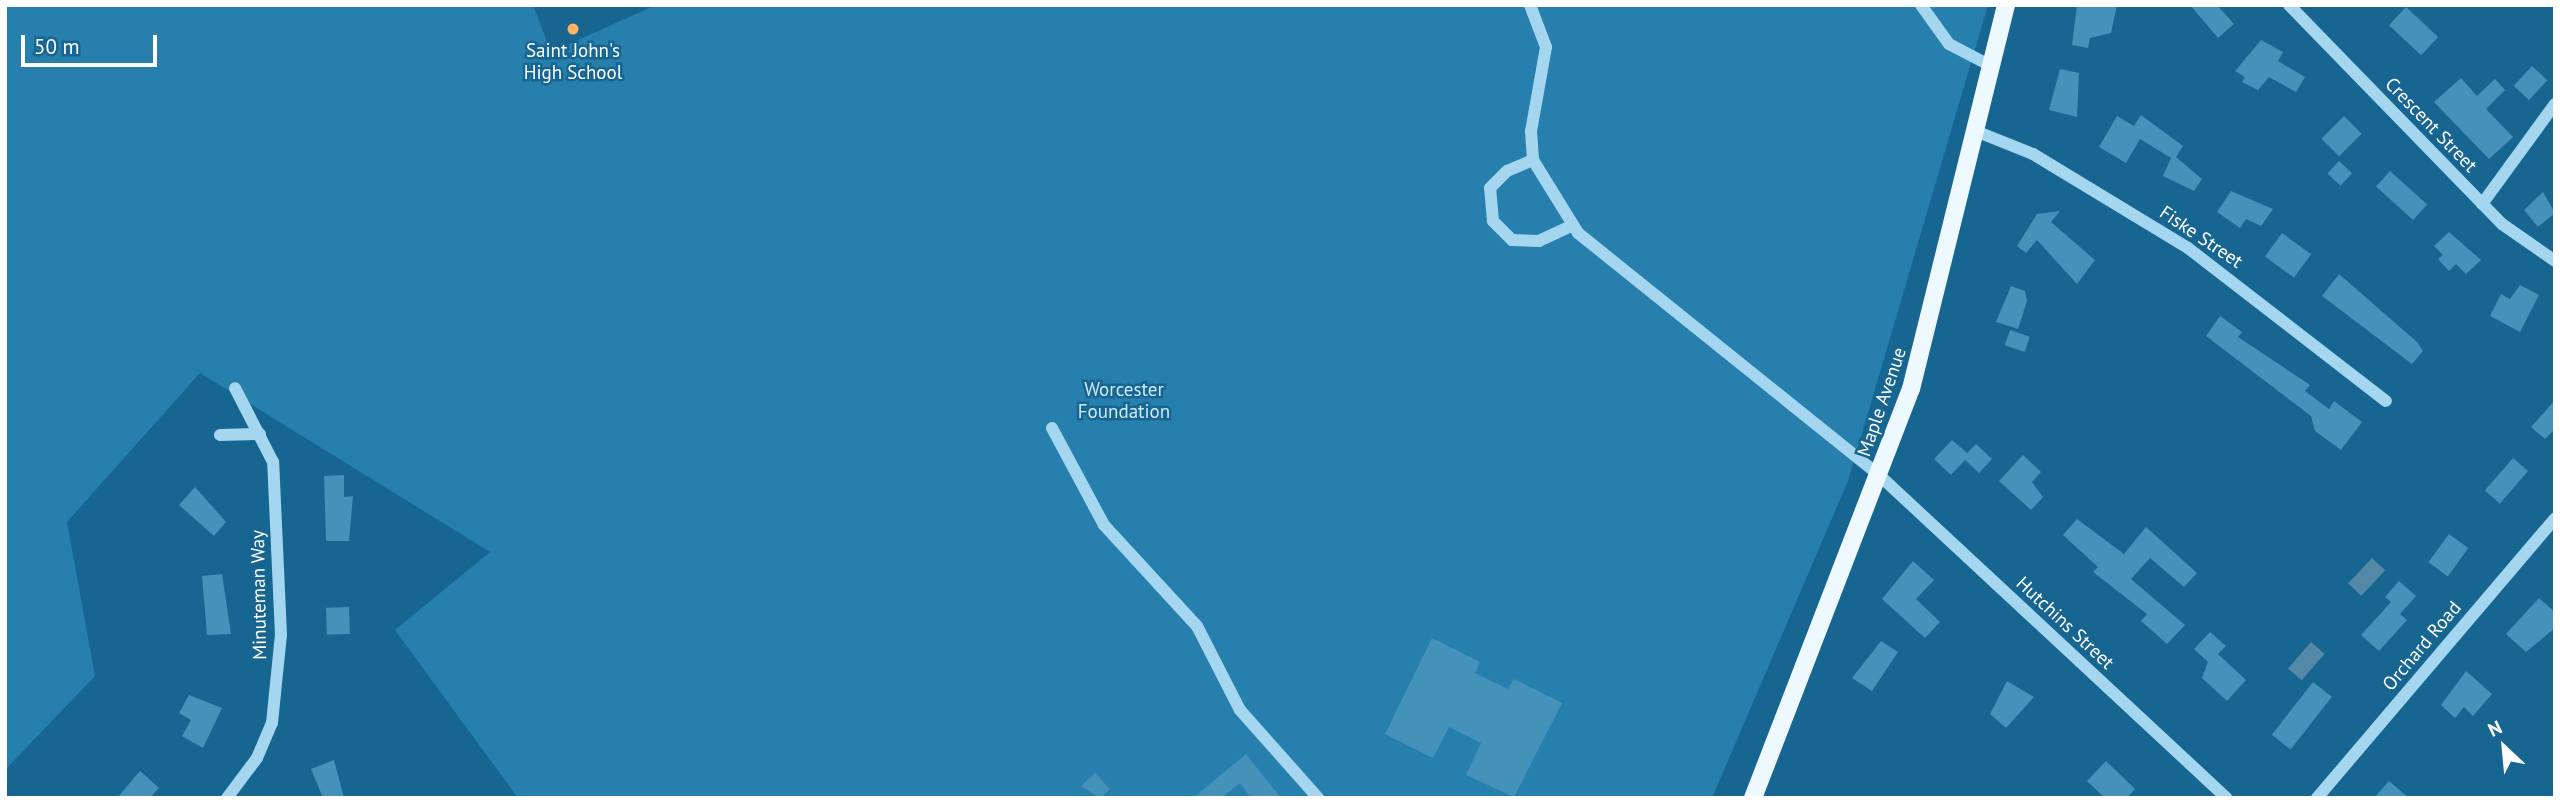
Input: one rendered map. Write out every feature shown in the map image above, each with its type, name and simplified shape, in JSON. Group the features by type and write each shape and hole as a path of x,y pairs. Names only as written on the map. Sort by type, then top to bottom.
{"main road":[{"name":"Maple Avenue","path":"1753,798 1919,365 1978,132 2006,5"}],"street":[{"path":"1530,5 1546,47 1531,131 1533,160 1571,226 1525,243 1496,226 1490,188 1507,171 1533,160"},
{"path":"1921,5 1949,44 1991,66"},
{"name":"Crescent Street","path":"2289,5 2482,204 2527,246 2555,261"},
{"path":"2482,204 2555,104"},
{"name":"Fiske Street","path":"1978,132 2034,154 2188,248 2386,401"},
{"name":"Hutchins Street","path":"1571,226 1879,475 2227,798"},
{"name":"Minuteman Way","path":"232,796 266,739 280,662 276,484 260,434 235,388"},
{"path":"1052,428 1104,525 1197,626 1240,710 1318,798"},
{"path":"220,435 260,434"},
{"name":"Orchard Road","path":"2317,798 2555,517"}],"green space":[{"name":"Worcester Foundation","path":"5,5 533,5 551,52 656,5 1988,5 1848,481 1712,798 518,798 395,630 490,552 200,373 67,522 95,676 5,770"}],"shaded area":[{"path":"2372,558 2385,570 2361,596 2348,584"},
{"path":"2311,642 2325,654 2302,680 2288,668"}],"building":[{"path":"2077,5 2117,5 2111,33 2090,38 2088,48 2072,45"},
{"path":"2190,5 2217,5 2234,24 2218,38"},
{"path":"2406,7 2438,37 2421,55 2389,25"},
{"path":"2261,40 2283,52 2278,61 2305,77 2296,92 2269,77 2258,90 2242,82 2245,77 2235,71"},
{"path":"2532,66 2547,80 2529,100 2514,86"},
{"path":"2060,69 2079,73 2077,117 2049,110"},
{"path":"2461,78 2477,96 2495,79 2505,90 2486,109 2513,137 2489,159 2434,102"},
{"path":"2141,115 2183,146 2176,157 2202,179 2194,191 2163,176 2171,158 2140,139 2126,163 2099,147 2117,116 2134,126"},
{"path":"2344,116 2362,134 2339,156 2321,139"},
{"path":"2339,161 2352,173 2341,186 2327,173"},
{"path":"2390,171 2427,204 2413,220 2376,187"},
{"path":"2231,191 2273,209 2261,226 2246,219 2240,228 2217,212"},
{"path":"2543,192 2555,213 2538,227 2524,210"},
{"path":"2060,211 2051,222 2095,260 2077,284 2037,240 2026,253 2017,246 2037,214"},
{"path":"2449,232 2481,260 2466,274 2456,264 2449,271 2438,259 2443,255 2434,246"},
{"path":"2282,233 2311,254 2294,278 2265,256"},
{"path":"2339,274 2417,342 2423,351 2412,364 2322,296"},
{"path":"2520,285 2539,295 2520,332 2490,316 2501,294 2510,299"},
{"path":"2011,286 2025,291 2027,301 2018,329 1996,322"},
{"path":"2220,316 2242,332 2238,337 2310,385 2305,391 2329,409 2334,401 2362,422 2341,450 2315,431 2311,416 2206,336"},
{"path":"2010,330 2030,337 2025,352 2005,345"},
{"path":"2555,400 2555,429 2545,439 2531,427"},
{"path":"1952,440 1967,453 1976,444 1992,459 1979,473 1965,460 1951,475 1934,459"},
{"path":"2023,455 2041,472 2032,482 2043,497 2031,510 1999,481"},
{"path":"2513,458 2528,471 2500,504 2485,490"},
{"path":"344,475 344,497 353,496 349,541 326,541 324,476"},
{"path":"195,487 226,522 214,536 179,505"},
{"path":"2077,519 2124,554 2146,527 2197,573 2184,587 2150,558 2131,579 2185,625 2167,644 2141,621 2147,614 2093,572 2098,567 2063,535"},
{"path":"2449,534 2468,548 2448,576 2428,562"},
{"path":"1913,561 1934,580 1916,599 1940,622 1925,638 1882,599"},
{"path":"222,574 231,634 207,635 202,576"},
{"path":"2399,581 2416,596 2400,614 2407,620 2379,651 2361,635 2391,602 2385,597"},
{"path":"2539,598 2555,612 2555,628 2526,652 2506,634"},
{"path":"349,607 350,634 327,635 326,608"},
{"path":"2210,632 2226,646 2218,654 2246,680 2227,701 2202,678 2208,662 2194,649"},
{"path":"1432,638 1480,662 1475,673 1508,689 1514,679 1562,703 1514,797 1466,775 1481,743 1449,727 1433,758 1385,734"},
{"path":"1881,641 1898,652 1872,691 1852,678"},
{"path":"2466,671 2492,694 2473,716 2464,707 2455,718 2441,705"},
{"path":"2007,681 2034,697 2006,728 1990,714"},
{"path":"2313,682 2332,697 2291,750 2272,735"},
{"path":"189,695 222,708 203,748 182,736 191,720 179,713"},
{"path":"1246,754 1281,798 1251,798 1240,783 1221,798 1193,798"},
{"path":"334,760 344,798 323,798 311,769"},
{"path":"2106,761 2135,789 2127,798 2105,798 2087,781"},
{"path":"140,771 159,788 150,798 117,798"},
{"path":"1095,773 1110,789 1100,798 1081,786"},
{"path":"2389,781 2409,798 2374,798"}],"place":[{"name":"Saint John's High School","path":"573,29"}]}
